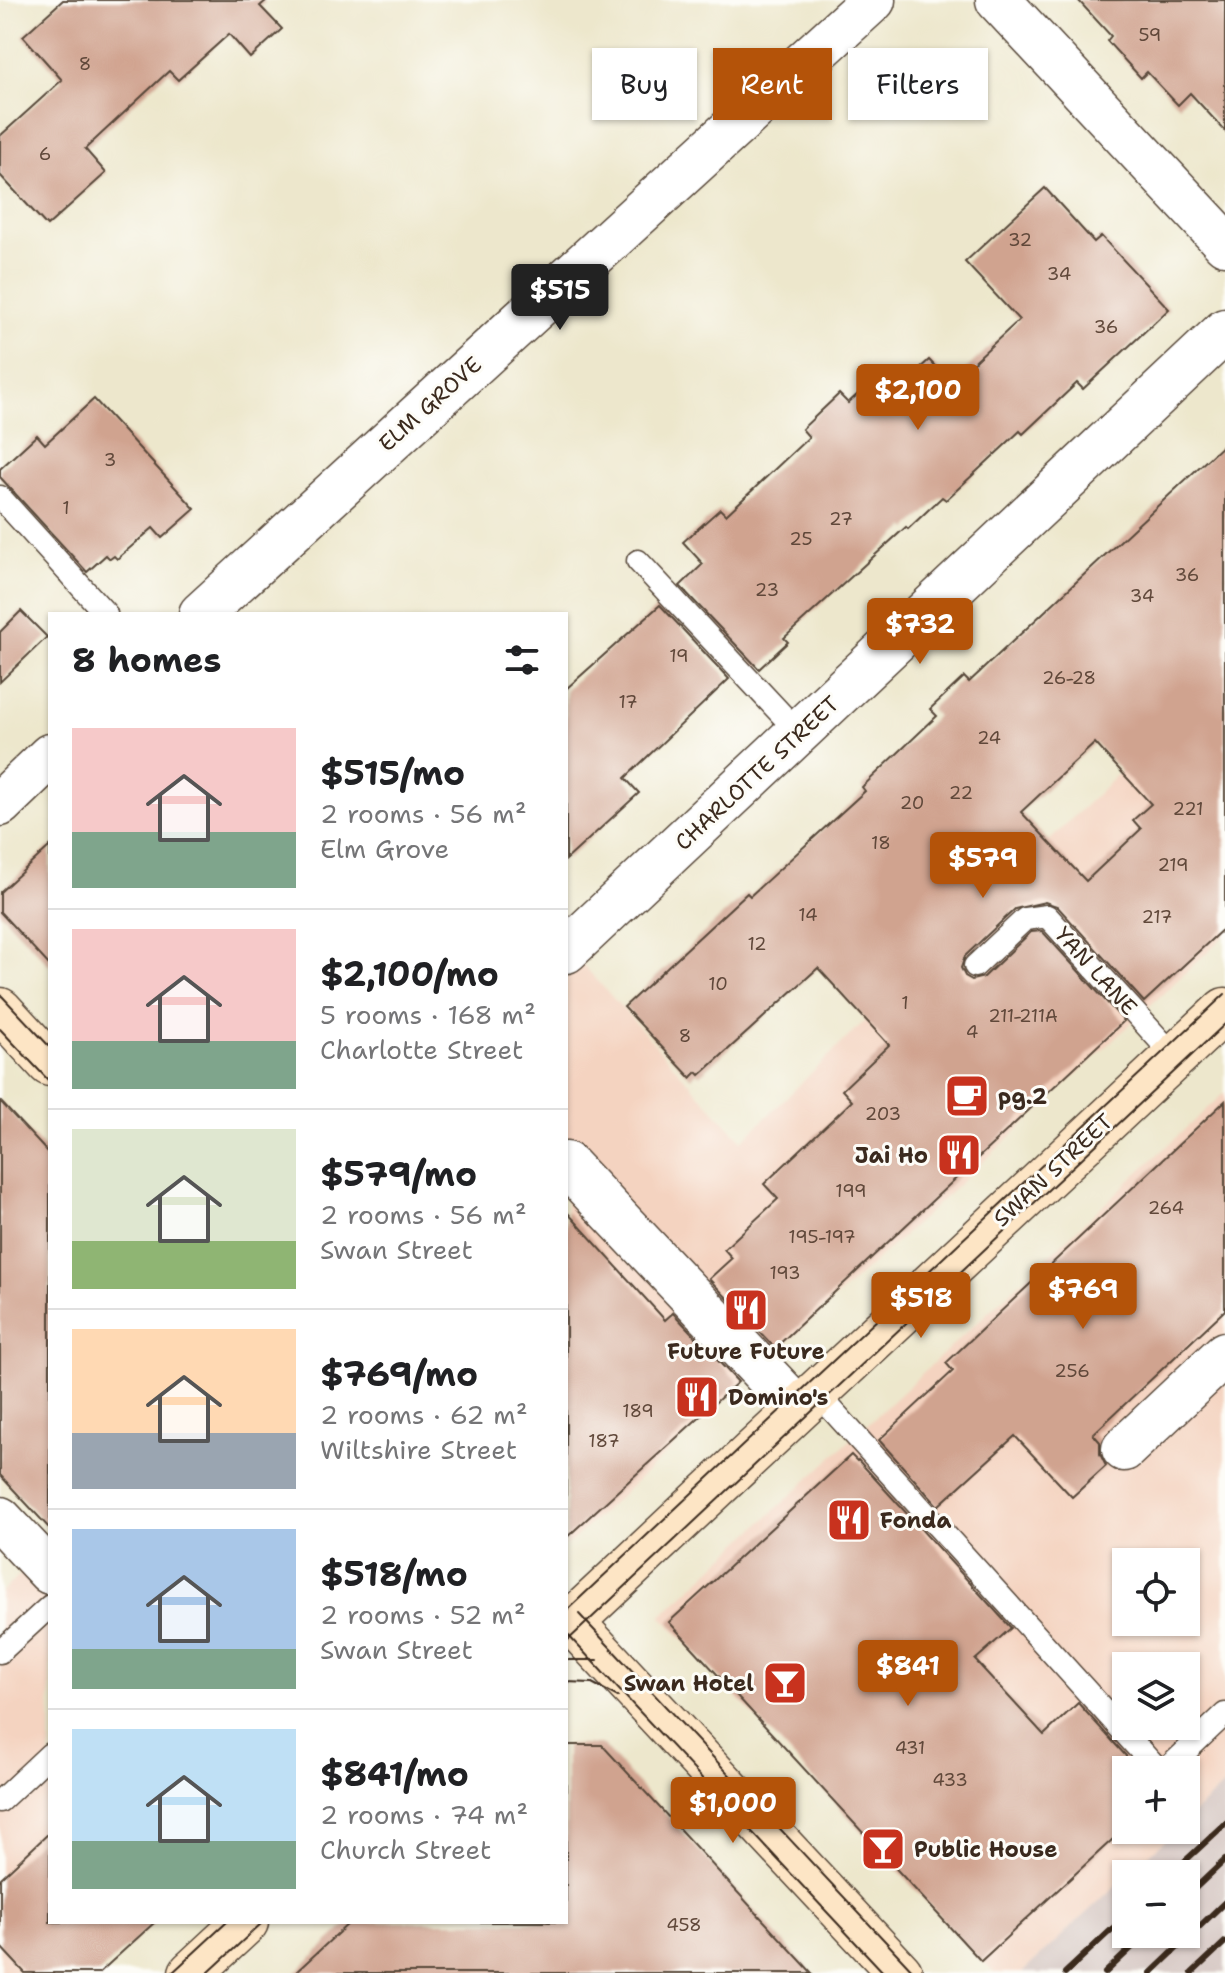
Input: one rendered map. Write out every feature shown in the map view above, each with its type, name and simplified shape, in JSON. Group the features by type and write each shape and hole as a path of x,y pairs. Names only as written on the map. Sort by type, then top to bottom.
{"main road":[{"path":"0,1010 48,1062"},
{"name":"SWAN STREET","path":"568,1622 1225,1010"},
{"path":"568,1622 900,1973"},
{"path":"191,1973 244,1924"}],"street":[{"name":"ELM GROVE","path":"203,612 873,0"},
{"path":"998,0 1225,243"},
{"name":"CHARLOTTE STREET","path":"568,949 1225,331"},
{"path":"0,804 48,758"},
{"path":"568,1166 807,1401"},
{"path":"1124,1449 1225,1354"},
{"path":"0,1519 48,1570"}],"lane":[{"path":"0,497 104,612"},
{"path":"638,561 799,733"},
{"name":"YAN LANE","path":"975,966 1025,919 1047,916 1175,1057"},
{"path":"807,1401 1145,1756"},
{"path":"0,1652 48,1608"},
{"path":"1181,1756 1225,1714"},
{"path":"0,1801 48,1756"}],"shaded area":[{"path":"1225,669 1225,935 568,1544 568,948 742,1141"},
{"path":"1225,1092 1225,1784 1200,1808 1200,1756 1112,1756 1112,1844 1161,1844 1144,1860 1112,1860 1112,1889 1022,1973 994,1973 661,1616"},
{"path":"48,1549 48,1924 52,1924 94,1973 0,1973 0,1593"},
{"path":"1225,1784 1225,1973 1022,1973 1112,1889 1112,1948 1200,1948 1200,1860 1143,1860 1161,1844 1200,1844 1200,1808"}],"building":[{"path":"63,0 267,0 260,6 282,29 250,58 229,34 178,80 169,71 85,149 106,173 47,226 0,175 0,136 62,80 23,36"},
{"path":"1078,0 1225,0 1225,131 1190,93 1178,105 1147,72 1141,78 1107,41 1111,36"},
{"path":"1045,188 1094,242 1101,236 1169,309 1083,389 1077,383 946,500 942,497 908,529 906,527 784,638 788,642 759,669 680,586 703,564 683,542 720,509 726,515 809,437 802,429 839,394 848,403 879,375 895,391 929,360 951,383 1019,320 965,262"},
{"path":"94,399 195,509 162,538 153,528 117,559 106,555 87,572 0,477 0,469 37,435 45,444"},
{"path":"1225,443 1225,927 1144,1002 1057,906 1045,902 1015,909 965,956 961,968 965,976 972,980 984,977 1031,932 1042,931 1124,1021 775,1348 709,1279 732,1258 724,1249 778,1199 764,1184 852,1101 842,1090 889,1045 818,968 700,1075 697,1072 691,1078 624,1007 747,893 750,896 865,791 862,787 937,716 930,709 964,677 969,682","holes":["1095,743 1151,804 1133,820 1141,829 1086,881 1021,812"]},
{"path":"660,605 729,679 625,778 639,793 568,858 568,687"},
{"path":"21,611 47,637 0,682 0,632"},
{"path":"48,848 48,964 0,912 0,892"},
{"path":"0,1101 48,1153 48,1527 0,1475"},
{"path":"1225,1101 1225,1310 1093,1434 1100,1442 1100,1454 1106,1466 1072,1497 1015,1436 938,1506 879,1440 953,1371 946,1363"},
{"path":"568,1213 665,1320 673,1313 738,1382 568,1536"},
{"path":"851,1455 1011,1628 975,1660 1044,1735 1078,1703 1126,1756 1112,1756 1112,1840 981,1961 669,1622"},
{"path":"568,1745 602,1745 812,1973 295,1973 348,1924 568,1924"},
{"path":"48,1834 48,1924 153,1924 99,1973 25,1973 0,1946 0,1879"}],"tram line":[{"path":"0,994 48,1045"},
{"path":"568,1609 1225,994"},
{"path":"568,1640 1225,1024"},
{"path":"0,1029 48,1080"},
{"path":"579,1614 915,1973"},
{"path":"568,1635 884,1973"},
{"path":"568,1660 598,1660"},
{"path":"568,1682 592,1683 618,1697"},
{"path":"172,1973 225,1924"},
{"path":"208,1973 261,1924"}],"railway":[{"path":"1186,1860 1225,1824"},
{"path":"1200,1884 1225,1860"},
{"path":"1151,1973 1225,1902"},
{"path":"1065,1973 1112,1929"},
{"path":"1192,1973 1225,1942"},
{"path":"1105,1973 1131,1948"}],"place":[{"name":"pg.2","path":"967,1096"},
{"name":"Jai Ho","path":"959,1155"},
{"name":"Future Future","path":"746,1310"},
{"name":"Domino's","path":"697,1397"},
{"name":"Fonda","path":"849,1520"},
{"name":"Swan Hotel","path":"785,1683"},
{"name":"Public House","path":"883,1849"}]}
